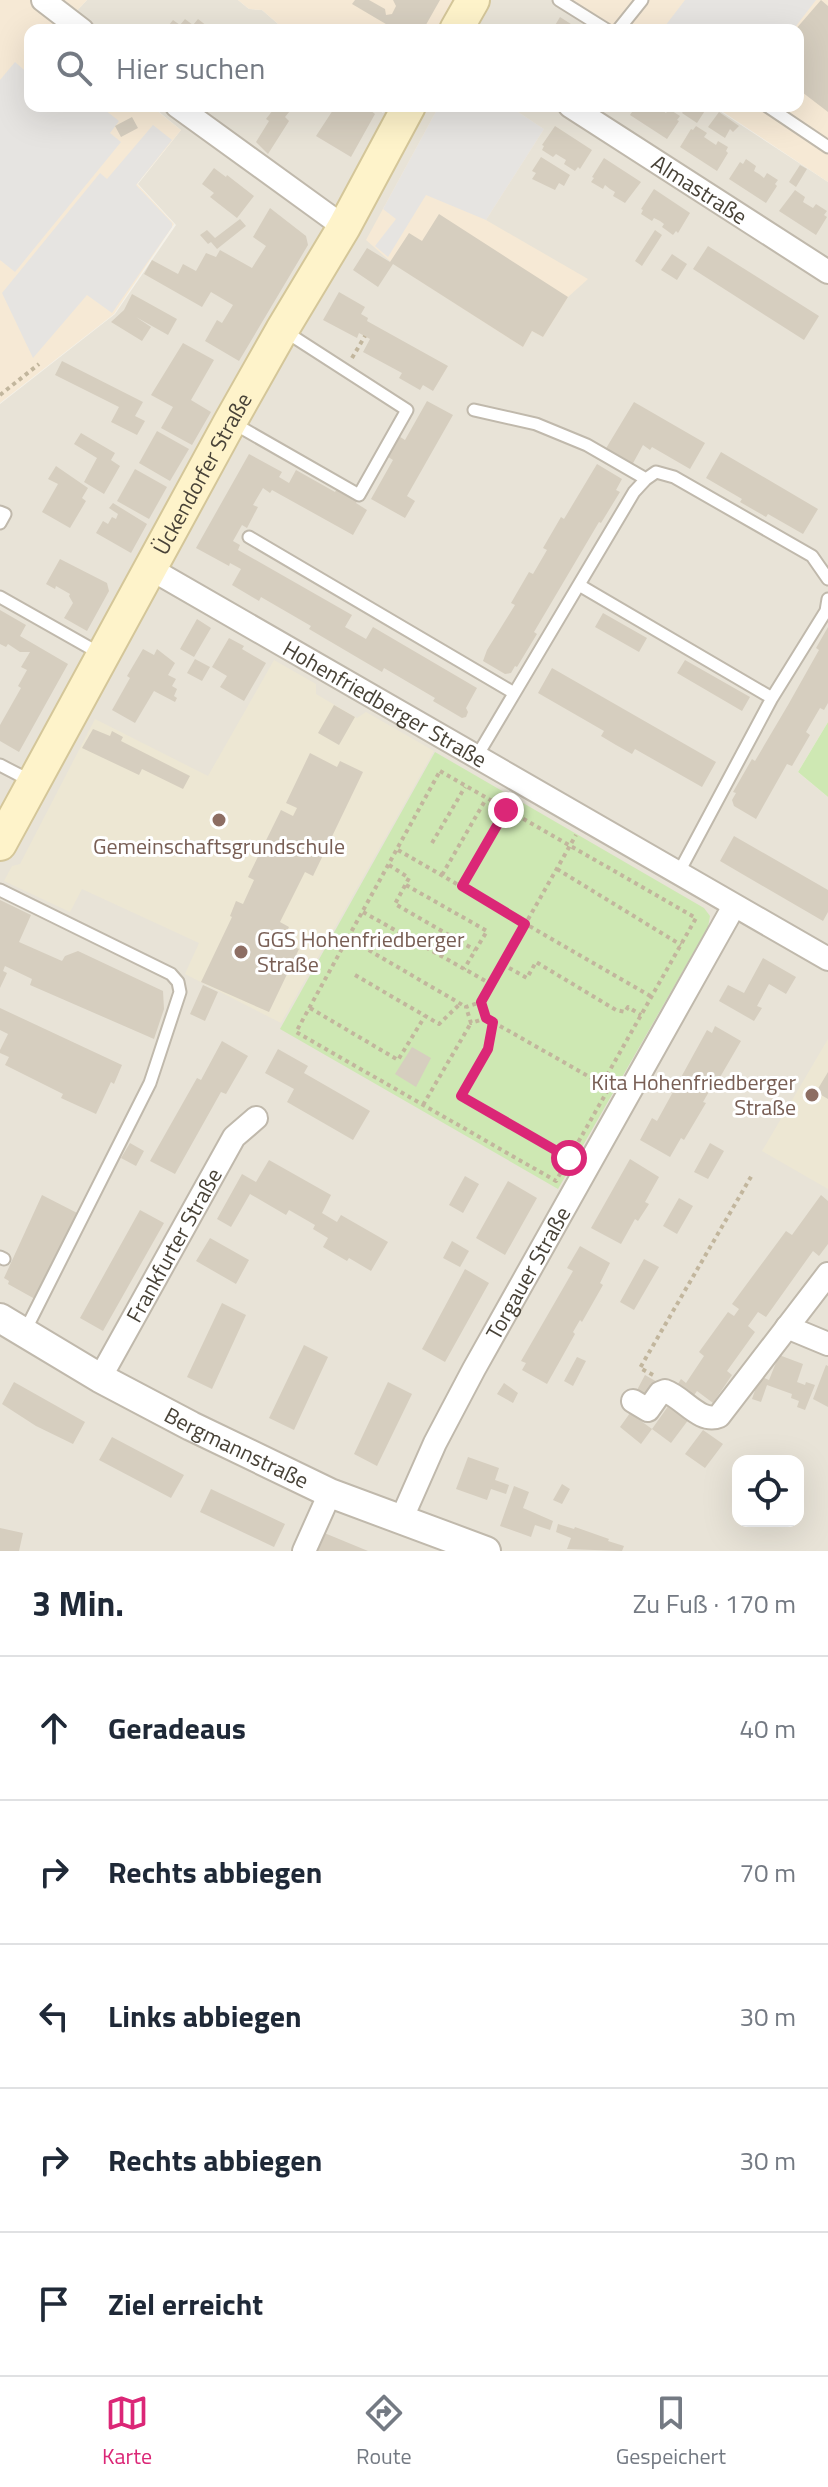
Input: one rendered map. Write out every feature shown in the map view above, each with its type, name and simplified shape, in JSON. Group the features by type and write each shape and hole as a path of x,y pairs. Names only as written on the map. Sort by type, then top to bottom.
{"main road":[{"path":"459,24 473,0"},
{"name":"Ückendorfer Straße","path":"0,844 230,422 344,227 406,112"}],"street":[{"path":"43,0 74,24"},
{"path":"185,112 344,227"},
{"name":"Almastraße","path":"579,112 828,272"},
{"name":"Hohenfriedberger Straße","path":"151,569 828,959"},
{"name":"Torgauer Straße","path":"401,1520 435,1443 474,1369 734,906"},
{"name":"Frankfurter Straße","path":"100,1378 234,1137 256,1118"},
{"path":"633,1401 648,1410 665,1391 705,1418 719,1416 828,1274"},
{"path":"787,1327 828,1344"},
{"name":"Bergmannstraße","path":"8,1329 191,1426 330,1493 486,1551"},
{"path":"304,1551 330,1493"}],"lane":[{"path":"559,0 597,24"},
{"path":"623,24 642,0"},
{"path":"776,112 828,147"},
{"path":"230,422 359,495 407,410 282,330"},
{"path":"474,410 536,424 587,445 646,479"},
{"path":"477,756 634,492 656,472 674,477 812,556 828,579"},
{"path":"0,512 5,514 0,523"},
{"path":"249,537 514,693"},
{"path":"579,585 772,698"},
{"path":"0,597 103,655"},
{"path":"679,872 772,698 826,611 828,599"},
{"path":"0,765 33,783"},
{"path":"0,890 171,974 178,982 180,992 150,1083 8,1329"}],"path":[{"path":"344,370 365,336"},
{"path":"0,395 39,364"},
{"path":"567,851 481,1002 486,1018 609,1088 556,1181 296,1032 440,771 696,918 602,1084"},
{"path":"432,843 465,786"},
{"path":"442,875 486,799"},
{"path":"462,886 506,810"},
{"path":"398,850 652,997"},
{"path":"389,865 409,878 395,904 475,950"},
{"path":"557,869 681,945"},
{"path":"406,885 487,931 464,969"},
{"path":"363,912 491,984"},
{"path":"348,938 464,1005 471,1023"},
{"path":"502,964 527,978 536,962 616,1010 625,1012 628,1007 641,1016"},
{"path":"355,975 439,1024 464,1005 481,1002"},
{"path":"310,1008 398,1060 425,1016"},
{"path":"423,1105 471,1023 486,1018"},
{"path":"493,1022 488,1049 461,1096 569,1158"},
{"path":"665,1391 662,1379 640,1368 752,1175"}],"shaded area":[{"path":"0,0 87,0 65,24 24,24 24,112 158,112 181,130 137,184 174,224 114,314 0,403"},
{"path":"87,0 238,0 249,9 262,10 278,24 65,24"},
{"path":"238,0 456,0 441,24 278,24 262,10 249,9"},
{"path":"457,0 551,0 588,24 442,24"},
{"path":"553,0 828,0 828,182 723,112 804,112 804,24 590,24"},
{"path":"685,0 816,0 798,24 667,24"},
{"path":"15,62 24,70 24,112 108,112 119,121 110,133 121,142 15,272 0,260 0,80"},
{"path":"159,112 721,112 828,182 828,722 798,772 828,797 828,1551 0,1551 0,404 115,314 176,225 138,184 181,130"},
{"path":"436,112 518,112 544,129 486,220 588,279 568,297 543,337 532,331 523,347 391,262 366,240"},
{"path":"436,112 518,112 544,129 486,220 426,195 388,257 375,246 396,219 383,209"},
{"path":"153,125 172,140 136,185 172,223 172,227 112,313 87,295 33,358 2,293 100,173 107,179"},
{"name":"Gemeinschaftsgrundschule","path":"274,660 316,684 316,694 357,718 366,712 434,751 281,1023 185,974 199,943 82,889 70,912 4,881 12,866 20,864 95,719 208,776"},
{"name":"Kita Hohenfriedberger Straße","path":"828,1039 828,1189 762,1151"}],"green space":[{"path":"828,722 828,797 798,772"},
{"path":"435,752 704,908 710,916 708,927 558,1189 280,1029"}],"building":[{"path":"355,0 369,0 385,9 386,15 392,14 396,6 393,0 440,0 426,24 386,24 352,4"},
{"path":"821,0 828,6 828,112 804,94 804,24 800,24"},
{"path":"560,17 571,24 556,24"},
{"path":"271,112 289,112 285,117 289,121 268,154 256,142 269,121 266,119"},
{"path":"332,112 375,114 351,157 316,136"},
{"path":"632,112 674,112 680,116 667,139 630,115"},
{"path":"683,112 704,112 697,123"},
{"path":"719,112 739,126 733,132 730,129 725,138 708,127"},
{"path":"132,117 138,128 121,137 115,126"},
{"path":"555,126 592,150 580,169 578,167 575,171 564,164 566,160 542,150"},
{"path":"696,126 707,133 704,137 716,145 718,141 728,147 728,153 717,171 680,147"},
{"path":"541,157 570,175 564,186 559,183 555,190 532,179 536,173 532,171"},
{"path":"604,158 641,182 625,203 613,196 615,192 605,185 603,189 591,182"},
{"path":"746,159 756,166 754,171 764,178 767,173 778,180 766,203 729,179 740,162 743,164"},
{"path":"800,165 807,169 796,187 789,182"},
{"path":"214,168 254,196 237,218 210,197 214,193 202,184"},
{"path":"654,189 690,213 678,233 676,231 673,235 662,227 664,224 660,221 654,218 652,221 641,214"},
{"path":"795,190 805,197 803,202 813,208 816,204 827,211 824,215 827,217 816,235 779,211"},
{"path":"270,208 306,236 308,245 239,361 205,341 217,320 222,323 233,305 211,292 202,307 144,274 152,260 178,274 183,264 196,271 206,253 216,257 220,250 252,268 266,246 253,237"},
{"path":"439,214 568,297 543,337 532,331 523,347 393,264 378,287 353,270 367,248 390,262 409,233 422,241"},
{"path":"240,219 246,226 217,249 200,235 207,230 215,238"},
{"path":"655,230 662,235 642,266 635,261"},
{"path":"708,246 819,316 804,340 693,269"},
{"path":"672,254 687,264 677,280 661,270"},
{"path":"339,292 365,307 361,314 368,318 367,321 448,366 433,391 423,385 420,390 399,378 402,373 363,352 370,339 359,333 357,338 323,320"},
{"path":"132,294 177,319 168,335 136,317 151,327 142,341 111,322 124,310"},
{"path":"183,343 214,360 191,400 211,412 192,445 161,428 173,407 151,395"},
{"path":"62,361 143,402 135,416 145,421 137,435 111,422 119,407 55,375"},
{"path":"427,401 453,415 407,496 415,501 405,518 371,499 393,460 385,455 397,435 405,440"},
{"path":"634,402 705,443 690,469 652,447 650,450 643,445 632,465 605,450"},
{"path":"157,431 189,449 170,481 139,463"},
{"path":"81,433 115,453 111,460 120,466 104,494 84,482 97,458 74,444"},
{"path":"721,452 818,509 803,534 740,502 742,499 706,478"},
{"path":"249,454 282,472 279,477 289,483 296,470 335,492 338,487 359,499 356,503 367,510 353,535 263,488 253,505 258,507 247,528 242,525 233,541 240,545 238,550 352,615 345,627 366,639 373,627 477,688 466,708 466,717 462,718 433,701 435,698 384,668 382,672 261,597 259,601 232,585 241,569 196,548"},
{"path":"597,464 622,479 616,490 620,492 534,632 537,634 517,667 505,674 483,661 487,650 515,605 511,603 529,572 533,574 547,550 543,548 561,517 564,519"},
{"path":"56,466 88,488 82,498 86,501 70,528 42,512 58,484 48,479"},
{"path":"135,469 167,487 149,519 117,501"},
{"path":"113,503 147,524 131,553 96,533 103,521 108,524 112,517 116,519 118,514 109,508"},
{"path":"60,559 107,583 109,591 87,631 64,618 73,603 70,594 46,584"},
{"path":"0,610 26,625 20,636 68,664 19,752 0,741 0,725 21,688 18,686 27,670 21,667 30,652 20,652 8,644 6,647 0,644"},
{"path":"603,613 647,638 639,652 595,627"},
{"path":"197,619 211,628 194,657 180,649"},
{"path":"828,627 828,703 824,710 820,708 806,732 810,735 792,766 787,764 756,819 734,806 732,800 736,793 733,792 788,705 819,650 816,648"},
{"path":"229,638 266,663 244,701 220,687 227,676 212,667"},
{"path":"143,649 154,655 157,649 175,663 168,675 176,679 172,686 177,689 174,696 177,698 175,702 154,691 135,723 112,710"},
{"path":"195,659 210,667 202,681 187,673"},
{"path":"685,660 750,697 742,711 677,673"},
{"path":"552,668 716,762 702,787 635,749 632,754 616,745 601,736 604,731 538,693"},
{"path":"334,705 355,717 339,745 318,733"},
{"path":"93,729 110,736 112,731 123,737 121,741 190,776 183,789 142,769 139,775 82,748"},
{"path":"310,753 337,767 340,761 363,772 313,876 305,872 280,922 289,927 282,941 299,949 269,1012 201,982 232,917 236,901 243,904 254,880 248,877 281,810 293,816 297,808 286,803"},
{"path":"734,836 828,890 828,912 823,921 720,861"},
{"path":"0,900 31,915 19,942 62,961 65,956 78,951 163,991 164,1009 154,1039 30,985 32,979 5,966 3,971 7,973 0,988"},
{"path":"763,958 796,977 786,994 769,984 757,1006 762,1008 754,1021 719,1001 728,985 744,993"},
{"path":"203,985 218,992 205,1021 190,1014"},
{"path":"0,1008 122,1065 96,1114 61,1098 63,1094 5,1065 9,1057 0,1050 8,1034 0,1030"},
{"path":"715,1026 741,1041 703,1102 706,1103 684,1140 681,1138 670,1157 640,1140 652,1118 657,1121 707,1030 712,1033"},
{"path":"222,1041 248,1056 226,1094 221,1092 175,1174 150,1161 197,1078 201,1080"},
{"path":"412,1047 431,1058 416,1087 395,1074"},
{"path":"278,1049 308,1066 304,1073 370,1111 353,1140 287,1102 294,1089 265,1073"},
{"path":"828,1072 828,1099 816,1092"},
{"path":"130,1143 144,1151 136,1166 121,1158"},
{"path":"710,1143 724,1151 708,1179 694,1172"},
{"path":"630,1159 659,1177 645,1202 649,1204 638,1221 635,1219 621,1244 591,1228"},
{"path":"269,1160 331,1195 322,1213 337,1222 341,1215 388,1242 371,1271 323,1247 328,1238 313,1229 315,1225 289,1210 286,1215 250,1194 231,1227 217,1219 242,1174 256,1182"},
{"path":"465,1176 479,1184 463,1213 449,1205"},
{"path":"508,1181 537,1198 505,1255 476,1238"},
{"path":"42,1195 81,1215 35,1299 8,1284 9,1281 4,1278"},
{"path":"821,1195 828,1201 828,1244 819,1256 813,1251 766,1317 758,1312 748,1326 755,1332 727,1371 732,1375 713,1403 697,1391 692,1398 676,1387 681,1379 686,1383 704,1356 699,1352 728,1312 734,1316 739,1309 732,1304 786,1231 792,1235"},
{"path":"679,1198 693,1206 677,1234 663,1226"},
{"path":"140,1210 164,1223 103,1331 80,1318"},
{"path":"210,1238 249,1260 236,1284 196,1261"},
{"path":"452,1241 469,1251 460,1267 443,1258"},
{"path":"580,1246 610,1263 600,1283 603,1285 573,1332 575,1334 547,1384 522,1370 526,1363 521,1361 573,1271 567,1268"},
{"path":"644,1259 659,1267 634,1310 620,1302"},
{"path":"465,1269 489,1283 445,1362 422,1349"},
{"path":"222,1303 246,1315 212,1389 187,1377"},
{"path":"304,1345 328,1357 294,1430 269,1418"},
{"path":"779,1355 803,1364 797,1382 815,1385 805,1410 797,1407 799,1401 791,1398 792,1394 767,1385 761,1402 752,1399 760,1376 769,1380"},
{"path":"577,1357 586,1361 573,1386 564,1381"},
{"path":"828,1366 828,1407 813,1399"},
{"path":"645,1375 659,1383 650,1398 637,1390"},
{"path":"14,1382 85,1422 73,1444 36,1426 2,1404"},
{"path":"388,1382 412,1394 377,1466 354,1454"},
{"path":"504,1383 518,1393 513,1403 497,1394"},
{"path":"669,1405 689,1419 671,1443 652,1429"},
{"path":"630,1413 652,1429 641,1444 620,1427"},
{"path":"703,1430 723,1444 705,1468 685,1454"},
{"path":"112,1437 184,1475 171,1498 99,1460"},
{"path":"468,1457 499,1468 495,1480 509,1485 506,1494 491,1489 487,1500 456,1489"},
{"path":"562,1484 570,1489 562,1504 553,1500"},
{"path":"514,1486 529,1492 523,1508 553,1521 550,1530 535,1525 531,1537 500,1526"},
{"path":"211,1489 285,1524 274,1547 200,1512"},
{"path":"558,1524 575,1527 624,1546 622,1551 567,1549 571,1538 556,1532"},
{"path":"0,1528 23,1533 19,1551 0,1551"},
{"path":"322,1532 368,1551 314,1551"}],"place":[{"name":"Gemeinschaftsgrundschule","path":"219,820"},
{"name":"GGS Hohenfriedberger Straße","path":"241,952"},
{"name":"Kita Hohenfriedberger Straße","path":"812,1095"}],"route":[{"path":"506,810 462,886 525,924 481,1002 486,1018 493,1022 488,1049 461,1096 569,1158"}]}
